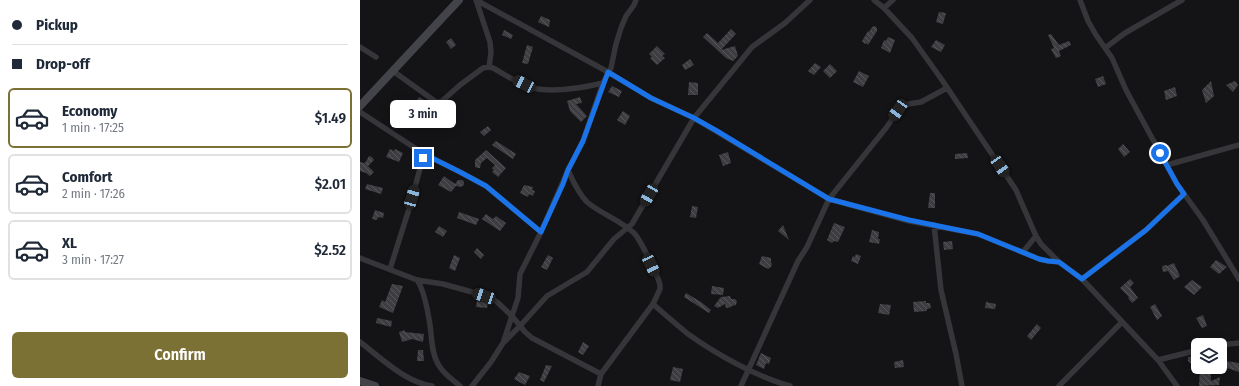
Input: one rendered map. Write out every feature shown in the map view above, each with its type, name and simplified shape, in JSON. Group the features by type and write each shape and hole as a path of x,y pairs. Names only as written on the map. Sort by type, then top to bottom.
{"street":[{"path":"360,106 459,0"},
{"path":"476,0 490,42 491,53 489,67"},
{"path":"476,0 608,72 651,98 694,118 829,199 909,220 978,234 1048,261 1059,262"},
{"path":"503,343 519,292 520,274 586,134 603,83 611,68 616,44 626,16 636,0"},
{"path":"472,386 491,362 503,343 546,296 587,272 614,238 632,224 694,118 752,46 786,23 810,0"},
{"path":"874,0 884,8 912,38 947,88 1016,190 1041,244 1059,262 1082,279 1158,360 1177,386"},
{"path":"884,8 893,0"},
{"path":"1080,0 1088,21 1112,58 1126,90 1177,184 1203,220 1239,279"},
{"path":"1105,48 1125,33 1182,0"},
{"path":"360,47 376,57"},
{"path":"393,71 436,102 442,102 460,85 483,68 489,67 538,89 568,89 603,83"},
{"path":"741,386 783,297 798,261 807,247 829,199 886,128 902,105 922,102 947,88"},
{"path":"360,112 424,154 486,186 541,232"},
{"path":"1167,165 1239,145"},
{"path":"390,269 409,209 424,154"},
{"path":"568,170 581,194 587,201 635,234 640,241 659,282 660,289 653,304 601,374 598,386"},
{"path":"1082,279 1146,230 1184,194"},
{"path":"934,225 941,290 962,386"},
{"path":"1023,252 1036,236"},
{"path":"360,258 417,280 443,284 496,301 532,338 601,374"},
{"path":"417,280 422,290 430,325 435,358 442,371 460,386"},
{"path":"653,304 688,334 748,370 790,386"},
{"path":"1059,386 1122,322"},
{"path":"360,342 411,380 432,386"},
{"path":"1227,344 1239,343"},
{"path":"1158,360 1191,352"},
{"path":"360,381 375,386"}],"building":[{"path":"939,12 946,13 943,24 936,22"},
{"path":"541,16 550,20 549,27 538,22"},
{"path":"875,26 877,31 868,45 866,43 865,44 862,41 868,31 869,32 872,27"},
{"path":"731,29 736,34 721,50 735,46 738,56 733,61 726,58 703,37 707,33 718,43"},
{"path":"504,30 513,35 511,39 502,35"},
{"path":"1051,34 1059,45 1069,41 1071,45 1059,51 1061,56 1056,58 1051,49 1054,48 1048,35"},
{"path":"888,37 895,40 890,53 881,48 884,40 886,41"},
{"path":"451,38 456,45 451,49 446,42"},
{"path":"936,40 945,45 941,52 931,47"},
{"path":"527,45 533,47 528,64 522,63"},
{"path":"657,46 665,54 662,56 665,58 657,65 650,58 652,57 649,54"},
{"path":"690,59 694,65 685,70 682,65"},
{"path":"815,63 821,67 814,75 808,71"},
{"path":"830,64 837,71 830,78 823,71"},
{"path":"859,71 869,76 863,87 853,82"},
{"path":"1103,76 1106,84 1098,87 1095,79"},
{"path":"1211,81 1214,96 1206,103 1202,90"},
{"path":"1235,81 1238,85 1233,92 1226,85"},
{"path":"689,82 698,83 698,95 688,95"},
{"path":"612,86 622,91 619,97 608,92"},
{"path":"1175,87 1177,96 1166,100 1164,91"},
{"path":"419,97 427,102 423,109 415,104"},
{"path":"580,97 582,103 576,104 587,116 581,122 570,111 567,101"},
{"path":"623,111 630,116 625,125 617,120"},
{"path":"409,115 413,118 412,120 415,121 412,126 410,125 408,128 403,125"},
{"path":"488,126 491,130 484,136 480,132"},
{"path":"496,141 516,154 513,159 492,145"},
{"path":"1123,144 1130,152 1124,157 1118,149"},
{"path":"390,149 394,151 395,149 403,153 399,162 386,157"},
{"path":"486,150 506,168 498,177 492,172 494,170 492,168 495,165 487,158 481,163 480,168 475,167 475,160"},
{"path":"728,152 731,163 723,166 719,155"},
{"path":"967,153 968,158 955,159 955,154"},
{"path":"369,156 374,160 368,166 374,172 370,176 360,171 360,162 365,163"},
{"path":"444,176 455,184 458,180 462,180 464,185 461,187 456,186 451,192 438,185"},
{"path":"367,184 383,188 381,194 365,189"},
{"path":"524,185 533,187 532,190 535,191 533,196 529,194 528,197 520,193"},
{"path":"930,193 935,193 935,208 928,208"},
{"path":"692,206 698,207 696,218 690,217"},
{"path":"375,210 384,213 383,218 378,217 377,220 372,219"},
{"path":"459,212 479,219 476,225 457,218"},
{"path":"486,214 493,219 496,216 506,223 500,231 482,219"},
{"path":"834,223 845,227 838,242 834,241 832,243 827,240"},
{"path":"783,225 789,240 778,231"},
{"path":"439,226 447,231 443,237 435,232"},
{"path":"872,230 879,232 879,244 869,242"},
{"path":"952,241 953,249 944,250 943,242"},
{"path":"477,248 484,255 481,259 474,252"},
{"path":"856,254 861,256 858,264 851,261 853,256 855,257"},
{"path":"454,255 460,258 455,271 449,268"},
{"path":"548,255 553,258 547,270 541,267"},
{"path":"762,256 771,258 772,264 768,269 759,264"},
{"path":"1216,260 1227,267 1219,274 1210,267"},
{"path":"1174,263 1180,276 1174,280 1168,271 1163,272 1162,266 1167,266"},
{"path":"1130,279 1134,283 1130,287 1138,298 1132,303 1128,298 1129,297 1120,288"},
{"path":"1192,280 1202,287 1194,295 1184,287"},
{"path":"392,284 403,286 393,313 379,307 382,300 385,302"},
{"path":"712,286 724,288 723,295 711,294"},
{"path":"686,293 711,310 709,313 684,297"},
{"path":"730,296 731,299 735,299 737,301 736,305 726,308 725,304 718,308 714,306 721,297"},
{"path":"477,301 488,303 487,308 476,307"},
{"path":"926,301 926,303 930,303 931,308 927,309 927,311 914,312 913,302"},
{"path":"986,302 996,304 995,309 985,308"},
{"path":"880,304 891,305 889,315 878,313"},
{"path":"1155,304 1162,316 1157,320 1150,307"},
{"path":"1203,315 1207,326 1202,328 1196,318"},
{"path":"377,318 392,321 391,327 376,323"},
{"path":"1037,324 1041,328 1031,340 1027,336"},
{"path":"405,330 405,332 424,334 423,342 412,339 402,342 399,332"},
{"path":"583,342 589,346 583,355 578,352"},
{"path":"418,350 423,350 424,361 417,361"},
{"path":"761,353 771,358 769,364 766,363 764,369 756,365"},
{"path":"1188,357 1191,357 1191,363 1188,361"},
{"path":"903,360 904,367 895,368 894,362"},
{"path":"1227,361 1239,363 1239,372 1227,368"},
{"path":"546,365 552,366 544,382 540,380"},
{"path":"673,367 683,369 680,382 670,380"},
{"path":"519,372 530,376 525,385 514,379"},
{"path":"1200,374 1210,374 1211,381 1220,377 1219,385 1199,386"}],"route":[{"path":"423,158 424,154 486,186 541,232 568,170 583,141 608,72 651,98 694,118 717,131 829,199 909,220 978,234 1039,259 1059,262 1082,279 1146,230 1184,194 1160,153"}]}
